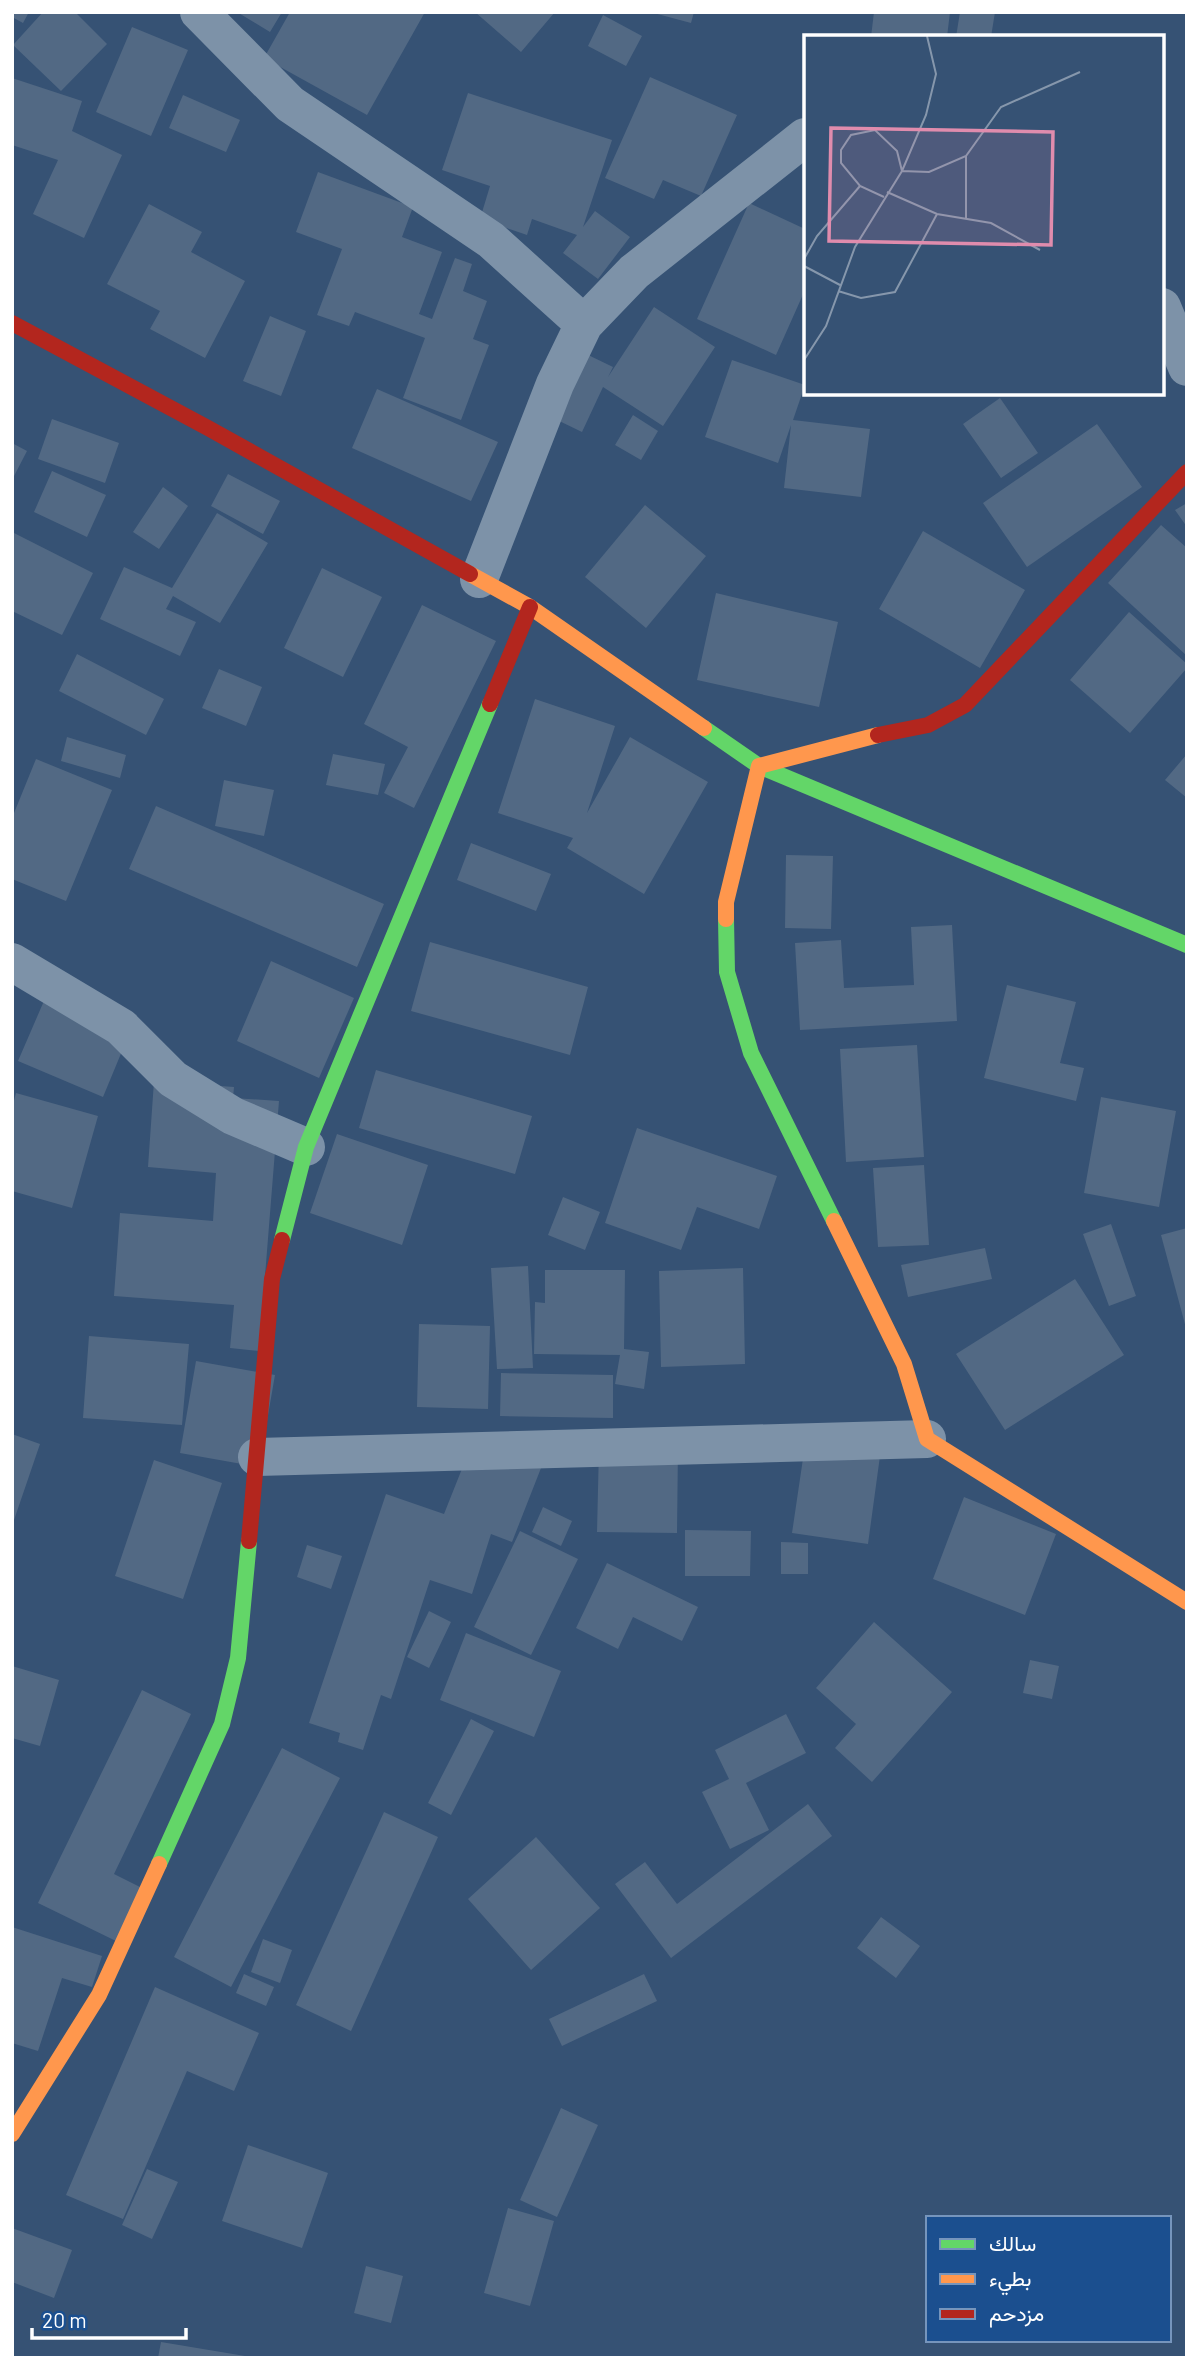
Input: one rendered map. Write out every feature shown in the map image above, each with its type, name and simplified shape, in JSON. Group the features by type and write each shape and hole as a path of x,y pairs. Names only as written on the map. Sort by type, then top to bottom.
{"street":[{"path":"199,12 290,104 491,240 584,324"},
{"path":"480,579 555,384 584,324 634,272 804,138"},
{"path":"1164,312 1187,367"},
{"path":"12,323 530,607 759,766 1187,945"},
{"path":"759,766 894,731 928,725 965,705 1187,472"},
{"path":"12,2134 99,1995 222,1724 238,1658 272,1279 306,1147 530,607"},
{"path":"759,766 726,902 727,972 751,1053 904,1364 927,1439"},
{"path":"12,962 121,1027 173,1079 233,1116 306,1147"},
{"path":"257,1457 927,1439 1187,1602"}],"building":[{"path":"12,12 29,12 23,23 12,17"},
{"path":"43,12 75,12 107,44 61,91 13,45"},
{"path":"237,12 282,12 270,32"},
{"path":"290,12 425,12 367,115 264,58"},
{"path":"475,12 555,12 521,52"},
{"path":"650,12 694,12 691,23"},
{"path":"874,12 950,12 947,35 871,35"},
{"path":"960,12 995,12 991,35 956,35"},
{"path":"603,15 642,36 626,66 588,46"},
{"path":"132,27 188,50 151,136 96,112"},
{"path":"650,77 737,115 701,196 663,180 654,199 605,178"},
{"path":"12,78 82,101 72,131 122,155 84,238 33,214 58,160 12,145"},
{"path":"468,93 612,140 583,227 595,211 630,237 598,279 563,253 577,235 532,219 527,235 480,219 490,186 442,170"},
{"path":"183,95 240,120 226,152 169,128"},
{"path":"318,172 413,207 402,237 442,252 419,314 432,319 455,258 472,264 463,291 487,301 473,339 489,345 461,420 403,398 425,338 355,312 349,326 317,315 342,249 296,232"},
{"path":"749,203 804,229 804,292 776,355 697,319"},
{"path":"149,204 202,232 191,252 245,281 205,358 150,329 160,311 107,284"},
{"path":"654,307 715,347 663,426 603,387 582,432 551,417 582,352 613,367 608,377"},
{"path":"270,316 306,331 281,396 243,381"},
{"path":"732,360 804,385 793,420 870,429 861,497 784,488 791,425 778,463 705,437"},
{"path":"377,389 498,442 471,501 352,448"},
{"path":"1000,398 1038,453 1001,478 963,424"},
{"path":"633,415 658,431 641,460 615,445"},
{"path":"52,419 119,443 105,483 38,459"},
{"path":"1097,424 1142,487 1027,567 983,503"},
{"path":"12,443 27,451 12,480"},
{"path":"52,471 106,495 87,537 34,512"},
{"path":"228,474 280,501 263,534 211,506"},
{"path":"163,487 188,506 159,549 133,532"},
{"path":"1187,503 1187,527 1175,510"},
{"path":"645,505 706,556 646,628 585,577"},
{"path":"217,513 268,543 220,623 173,596 166,609 196,622 180,656 100,619 124,567 172,588"},
{"path":"1161,525 1187,548 1187,656 1108,583"},
{"path":"923,531 1025,590 980,668 879,609"},
{"path":"12,532 93,573 62,635 12,611"},
{"path":"322,568 382,597 343,677 284,648"},
{"path":"716,593 838,622 819,707 697,680"},
{"path":"422,605 496,641 414,808 384,793 408,747 364,724"},
{"path":"1129,612 1187,664 1187,668 1130,733 1070,680"},
{"path":"77,654 164,699 146,735 59,691"},
{"path":"219,669 262,687 246,726 202,708"},
{"path":"535,699 615,726 587,813 630,737 708,782 644,894 567,848 573,838 498,813"},
{"path":"67,737 126,755 120,778 61,761"},
{"path":"333,754 385,764 378,795 326,785"},
{"path":"1187,754 1187,798 1165,780"},
{"path":"36,759 112,790 66,901 12,879 12,818"},
{"path":"224,780 274,790 264,836 215,826"},
{"path":"156,806 384,904 357,967 129,869"},
{"path":"471,843 551,874 536,911 457,880"},
{"path":"786,855 833,856 831,929 785,928"},
{"path":"952,925 957,1021 800,1030 795,943 841,940 844,988 914,985 911,927"},
{"path":"430,942 588,987 570,1055 411,1011"},
{"path":"271,961 354,998 319,1078 237,1041"},
{"path":"53,980 137,1015 103,1097 18,1061"},
{"path":"1007,985 1076,1002 1060,1063 1084,1068 1076,1101 984,1078"},
{"path":"917,1045 924,1157 846,1162 840,1049"},
{"path":"376,1070 532,1116 515,1174 359,1128"},
{"path":"154,1081 234,1087 233,1098 279,1101 259,1351 230,1348 234,1305 114,1296 120,1213 213,1221 216,1173 148,1167"},
{"path":"16,1093 98,1116 72,1208 12,1191 12,1108"},
{"path":"1101,1097 1176,1111 1159,1207 1084,1193"},
{"path":"637,1128 777,1176 759,1229 697,1207 681,1250 605,1223"},
{"path":"337,1134 428,1165 402,1245 310,1213"},
{"path":"924,1165 929,1245 878,1247 873,1168"},
{"path":"563,1197 600,1212 585,1250 548,1235"},
{"path":"1111,1224 1136,1296 1109,1306 1083,1234"},
{"path":"1187,1228 1187,1327 1186,1328 1161,1235"},
{"path":"985,1248 992,1279 908,1297 901,1265"},
{"path":"528,1266 533,1368 497,1369 491,1268"},
{"path":"743,1268 745,1364 661,1367 659,1271"},
{"path":"545,1270 625,1270 624,1349 649,1352 644,1389 615,1384 620,1355 534,1354 535,1302 545,1303"},
{"path":"1075,1279 1124,1355 1005,1430 956,1354"},
{"path":"419,1324 490,1326 488,1409 417,1407"},
{"path":"89,1336 189,1344 182,1425 83,1418"},
{"path":"196,1361 275,1375 259,1467 180,1453"},
{"path":"501,1373 613,1375 613,1418 500,1416"},
{"path":"12,1434 40,1444 13,1523 12,1522"},
{"path":"475,1436 543,1463 512,1542 491,1534 472,1594 430,1580 391,1699 381,1695 363,1750 338,1742 340,1733 309,1723 386,1494 444,1514"},
{"path":"805,1445 880,1456 868,1544 792,1533"},
{"path":"599,1447 678,1447 677,1533 597,1532"},
{"path":"154,1460 222,1483 183,1599 115,1576"},
{"path":"964,1497 1056,1534 1025,1615 933,1579"},
{"path":"543,1507 572,1521 561,1546 532,1532"},
{"path":"685,1530 751,1531 750,1576 685,1576"},
{"path":"520,1531 578,1559 531,1655 474,1627"},
{"path":"781,1542 808,1543 808,1574 781,1574"},
{"path":"307,1545 342,1556 331,1589 297,1577"},
{"path":"607,1563 698,1607 682,1641 633,1617 618,1649 576,1628"},
{"path":"429,1611 451,1622 429,1668 407,1657"},
{"path":"874,1622 952,1692 872,1782 835,1748 856,1724 816,1688"},
{"path":"466,1633 561,1671 534,1737 440,1700"},
{"path":"1030,1660 1059,1666 1052,1699 1023,1693"},
{"path":"12,1666 59,1680 40,1746 12,1738"},
{"path":"142,1690 191,1714 114,1874 144,1889 118,1942 38,1903"},
{"path":"786,1714 806,1753 746,1783 769,1830 730,1849 702,1792 729,1779 715,1750"},
{"path":"471,1719 494,1731 451,1815 428,1803"},
{"path":"282,1748 340,1778 231,1987 174,1957"},
{"path":"808,1804 832,1836 671,1958 615,1884 645,1862 677,1904"},
{"path":"384,1812 438,1837 351,2031 296,2005"},
{"path":"536,1837 600,1908 531,1970 468,1899"},
{"path":"881,1917 920,1946 896,1978 857,1948"},
{"path":"12,1927 102,1956 92,1987 62,1978 38,2051 12,2043"},
{"path":"263,1939 292,1950 280,1983 251,1972"},
{"path":"244,1974 274,1987 266,2006 236,1993"},
{"path":"644,1974 657,2001 562,2046 549,2019"},
{"path":"155,1987 259,2033 234,2091 187,2071 123,2219 66,2195"},
{"path":"561,2108 598,2125 557,2217 520,2200"},
{"path":"248,2145 328,2173 302,2248 222,2221"},
{"path":"147,2169 178,2182 152,2239 122,2225"},
{"path":"508,2208 554,2221 530,2306 484,2293"},
{"path":"12,2228 72,2250 54,2298 12,2282"},
{"path":"366,2266 403,2276 391,2323 354,2313"},
{"path":"161,2342 245,2356 245,2358 158,2358"}],"traffic: fast":[{"path":"282,1240 306,1147 490,704"},
{"path":"704,728 759,766 1187,945"},
{"path":"726,919 727,972 751,1053 834,1221"},
{"path":"159,1864 222,1724 238,1658 249,1541"}],"traffic: slow":[{"path":"470,574 530,607 704,728"},
{"path":"726,919 726,902 759,766 878,735"},
{"path":"834,1221 904,1364 927,1439 1187,1602"},
{"path":"12,2134 99,1995 159,1864"}],"traffic: jam":[{"path":"12,323 208,428 470,574"},
{"path":"878,735 928,725 965,705 1187,472"},
{"path":"490,704 530,607"},
{"path":"249,1541 272,1279 282,1240"}]}
